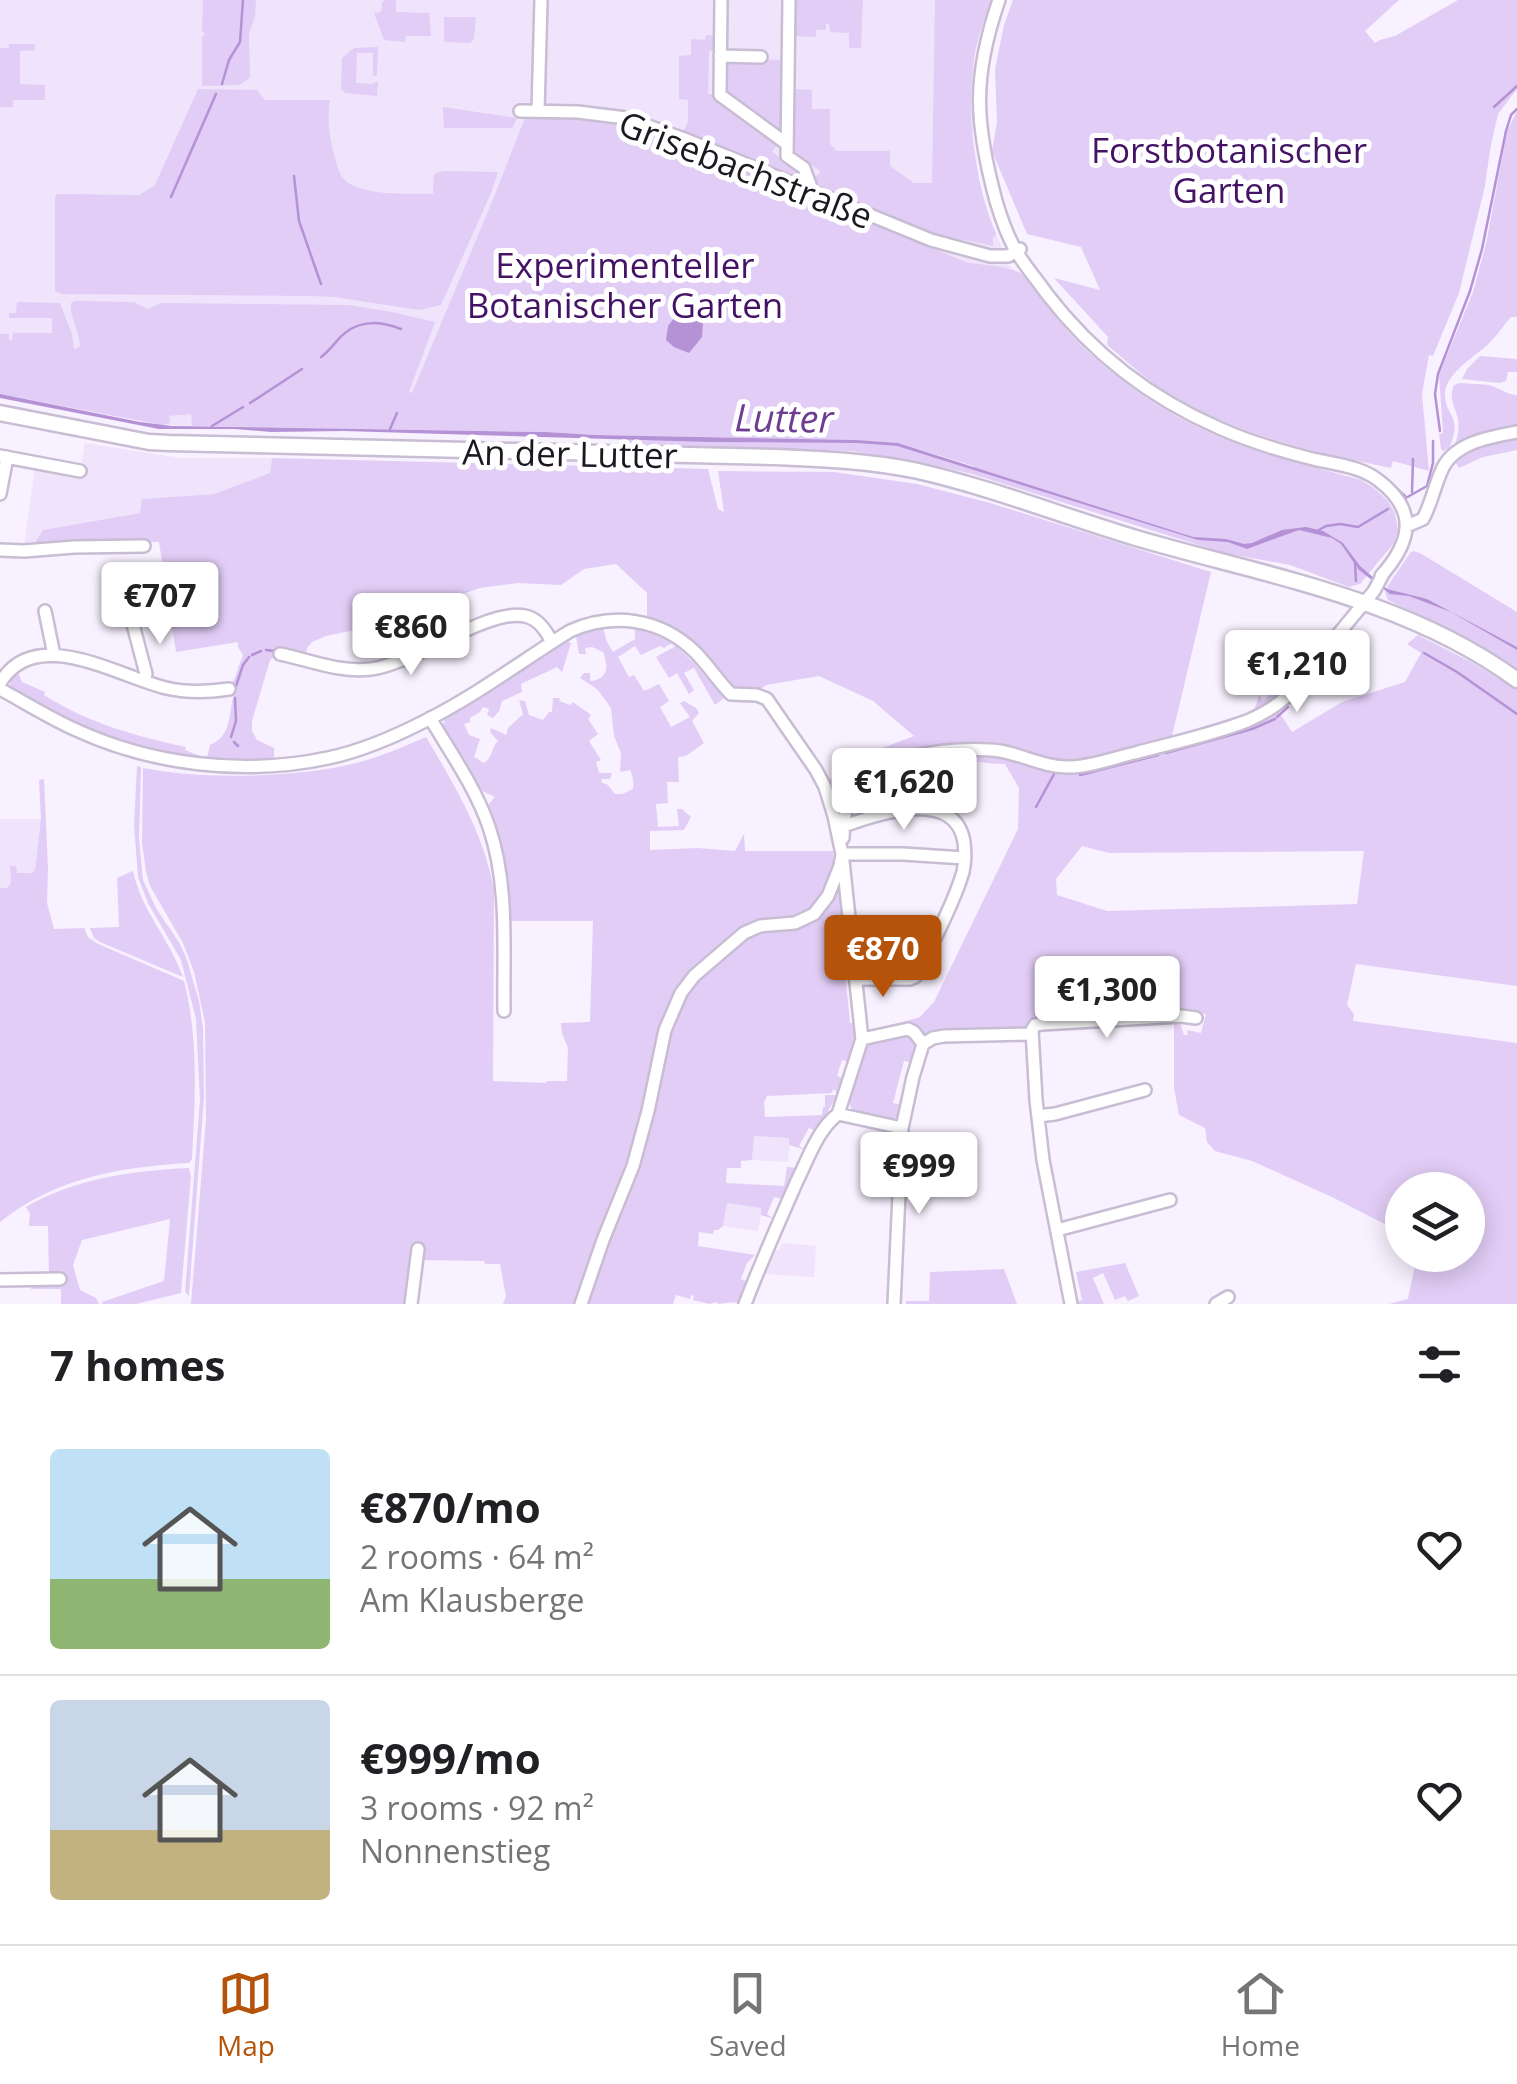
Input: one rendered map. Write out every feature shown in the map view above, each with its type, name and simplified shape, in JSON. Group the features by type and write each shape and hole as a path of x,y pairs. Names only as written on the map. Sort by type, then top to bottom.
{"main road":[{"name":"An der Lutter","path":"0,413 169,443 775,457 880,464 984,488 1134,537 1291,580 1369,594 1398,615 1463,645 1517,680"}],"street":[{"path":"538,111 541,0"},
{"path":"721,0 720,95 787,144"},
{"path":"789,0 787,156 804,168 813,193"},
{"path":"581,1304 637,1153 664,1030 681,993 694,976 744,933 814,914 828,896 842,854 848,802 854,787 871,771 890,763 955,750 1014,754 1050,765 1074,767 1247,721 1286,697 1402,550 1407,526 1404,513 1390,491 1365,472 1248,440 1192,416 1148,391 1089,343 1034,277 996,200 983,151 979,111 982,56 999,0"},
{"path":"720,56 762,57"},
{"name":"Grisebachstraße","path":"520,111 626,118 931,240 968,250 1018,250"},
{"path":"1407,526 1424,517 1442,468 1454,454 1478,440 1517,432"},
{"path":"0,494 3,457 80,471"},
{"path":"0,550 144,546"},
{"path":"46,611 54,655"},
{"path":"130,613 146,674 144,681"},
{"path":"280,654 330,668 372,669 508,616 532,618 552,642"},
{"path":"230,689 176,690 54,655 32,656 20,662 8,671 0,686 75,730 140,753 212,765 271,766 326,758 373,744 430,718 575,629 604,620 623,620 664,630 687,645 731,694 767,699 825,787 834,816 842,854 862,1039 838,1114 828,1122 810,1153 745,1304"},
{"path":"430,718 484,813 496,850 502,900 504,1012"},
{"path":"844,826 879,814 916,809 940,812 953,820 962,834 965,858 963,872 914,978 856,979"},
{"path":"842,854 965,858"},
{"path":"1070,1304 1044,1168 1032,1034 1035,1025 1196,1018"},
{"path":"862,1039 908,1029 924,1044"},
{"path":"894,1304 902,1128 924,1044 944,1036 1032,1034"},
{"path":"1038,1116 1145,1090"},
{"path":"838,1114 902,1128"},
{"path":"1057,1230 1170,1200"},
{"path":"411,1304 418,1249"},
{"path":"0,1280 60,1278"},
{"path":"1216,1304 1228,1297"}],"shaded area":[{"path":"0,0 991,0 975,53 973,138 988,213 1009,266 1015,268 966,262 621,122 529,116 524,120 484,225 396,430 162,425 0,394"},
{"path":"674,318 696,318 703,323 702,337 689,353 666,340"},
{"path":"0,394 172,426 898,443 1193,537 1244,544 1282,530 1306,527 1323,531 1343,543 1360,566 1387,589 1427,599 1517,647 1517,650 1451,612 1409,596 1390,594 1359,570 1341,544 1332,538 1299,530 1247,549 1228,542 1198,540 897,446 159,429 0,398"},
{"path":"85,443 180,458 272,458 270,473 214,494 143,499 140,513 43,530 32,547 24,547 35,466 79,474"},
{"path":"0,819 41,819 35,870 21,887 0,888"},
{"path":"754,1136 790,1138 788,1162 752,1160"},
{"path":"727,1203 762,1208 758,1231 723,1226"},
{"path":"781,1243 816,1246 814,1277 765,1274 773,1250 780,1250"}],"green space":[{"path":"203,0 256,0 249,34 250,78 239,85 202,86"},
{"path":"386,0 396,0 396,12 429,13 431,36 406,36 405,42 384,40 374,13 381,12"},
{"path":"793,0 863,0 861,48 849,48 849,33 830,32 829,24 826,30 816,30 816,37 793,36"},
{"path":"935,0 991,0 976,46 971,122 977,169 996,234 993,246 921,231 822,190 814,176 820,171 792,150 792,89 812,90 812,109 830,109 830,144 837,151 890,151 890,166 914,183 932,183"},
{"name":"Forstbotanischer Garten","path":"1013,0 1399,0 1365,31 1375,43 1458,0 1517,0 1517,89 1498,114 1459,293 1433,356 1429,355 1422,394 1429,471 1393,461 1391,468 1331,455 1239,428 1182,401 1107,345 1108,337 1054,278 1100,290 1081,247 1027,234 992,151 997,122 995,69"},
{"path":"444,17 476,17 474,39 470,43 444,42"},
{"path":"706,35 713,35 716,46 716,51 709,51 708,94 715,94 779,142 772,152 801,173 800,177 684,131 688,100 679,99 679,56 691,55 691,39 705,40"},
{"path":"9,44 35,44 35,50 20,51 20,84 45,85 45,100 13,100 13,107 0,107 0,48 9,48"},
{"path":"378,47 377,75 373,76 373,53 357,53 356,83 378,81 377,96 345,93 341,89 342,58 354,48"},
{"path":"727,59 784,60 783,133 724,93"},
{"path":"198,89 257,90 265,100 330,100 330,134 338,169 342,177 359,188 433,194 434,174 498,172 441,305 419,310 334,297 55,291 57,194 139,195 155,185"},
{"path":"443,107 517,118 512,128 444,128"},
{"path":"1517,111 1517,317 1511,317 1449,380 1445,394 1455,429 1449,448 1443,451 1439,434 1443,433 1439,375 1473,292 1507,131"},
{"name":"Experimenteller Botanischer Garten","path":"529,116 621,122 966,262 1018,272 1096,359 1183,420 1232,442 1361,480 1374,488 1395,513 1398,530 1394,543 1360,584 1349,587 1290,565 1224,553 972,474 920,462 852,451 621,444 621,439 897,446 973,469 898,443 192,426 191,414 169,416 170,423 162,425 0,394 0,334 9,334 12,341 13,333 52,333 52,318 9,318 9,313 16,313 17,302 60,303 74,349 80,347 71,308 75,301 134,302 148,309 160,303 348,305 435,322 409,392 412,393 524,120"},
{"path":"1480,356 1517,359 1517,372 1508,372 1506,381 1499,383 1462,379"},
{"path":"1454,385 1490,385 1517,395 1517,430 1451,454 1458,428 1452,395"},
{"path":"1517,433 1517,450 1483,457 1459,468 1453,458 1461,451"},
{"path":"272,458 708,469 718,509 724,512 718,471 834,472 917,484 1211,572 1172,736 1254,711 1259,695 1263,701 1289,674 1295,676 1272,701 1292,732 1342,702 1405,682 1421,653 1407,644 1418,635 1517,689 1517,986 1356,964 1347,1005 1354,1014 1353,1021 1517,1043 1517,1304 1389,1304 1408,1299 1414,1272 1485,1272 1485,1172 1385,1172 1385,1224 1252,1161 1215,1151 1207,1142 1205,1128 1179,1115 1174,1088 1174,1021 1179,1020 1184,1035 1188,1035 1187,1030 1201,1033 1206,1014 926,1038 903,1022 920,1017 934,1002 1018,829 1019,788 1005,764 944,760 885,774 866,784 849,819 857,790 869,777 892,765 931,756 868,767 840,819 827,781 872,752 914,736 873,701 819,676 766,685 760,690 735,690 685,638 647,618 647,593 616,564 584,569 561,585 518,583 480,588 360,629 326,636 312,642 306,655 284,647 280,658 270,660 252,721 257,740 274,748 274,760 217,762 207,758 210,745 228,726 233,697 229,685 243,655 238,642 176,652 159,542 67,542 32,547 43,530 140,513 142,499 214,494 270,473","holes":["1082,846 1109,853 1364,851 1357,904 1107,911 1057,895 1056,879"]},
{"path":"1413,551 1517,612 1517,673 1454,632 1388,600 1387,587"},
{"path":"603,628 613,652 635,639 635,628 672,643 641,655 635,646 618,657 629,677 634,675 644,691 659,684 669,701 660,707 671,727 690,717 680,703 684,701 699,713 692,721 704,743 678,757 679,782 667,782 668,803 656,804 658,827 679,826 677,809 691,817 684,830 650,831 650,850 735,851 744,834 745,851 833,851 852,971 845,972 850,1023 857,1023 849,1062 842,1060 837,1076 844,1079 838,1093 833,1089 832,1093 767,1096 764,1102 765,1117 822,1115 825,1095 837,1095 817,1131 809,1128 799,1146 806,1150 789,1145 789,1138 754,1136 752,1160 741,1161 741,1168 727,1168 726,1183 784,1186 787,1167 797,1168 782,1199 774,1197 767,1214 774,1219 761,1215 761,1208 727,1203 723,1226 713,1234 699,1232 698,1246 755,1255 741,1279 748,1282 740,1304 710,1304 693,1300 691,1295 690,1299 676,1295 673,1304 503,1304 506,1296 500,1264 411,1257 405,1304 191,1304 206,1119 205,1022 183,943 146,872 142,843 143,768 222,776 310,771 369,760 426,737 476,830 494,890 493,1081 567,1081 568,1048 561,1023 590,1022 593,921 508,921 497,829 488,805 495,797 480,790 442,729 445,718 568,641 571,643 562,672 557,667 521,684 522,692 502,701 493,718 487,715 489,709 483,707 464,724 469,735 480,739 474,757 484,763 489,758 498,741 491,728 506,735 523,714 519,700 525,701 529,715 543,720 552,712 553,698 560,698 559,701 570,705 573,702 591,715 588,719 598,734 589,741 601,760 596,762 599,773 612,773 610,779 601,782 615,794 633,789 630,770 620,772 621,753 614,736 611,708 597,689 580,678 590,673 590,681 600,678 606,672 606,663 603,652 592,647 585,648 586,654 579,654 576,636"},
{"path":"676,646 724,698 715,705 694,668 684,673 694,690 689,694 677,673 669,678 656,657"},
{"path":"25,666 18,672 22,682 45,692 61,705 112,727 186,747 185,750 203,757 179,756 129,744 54,711 10,687 11,673"},
{"path":"137,766 141,767 139,839 143,880 186,957 203,1028 204,1097 189,1296 185,1292 200,1100 196,1019 181,960 148,903 138,877 134,825"},
{"path":"44,779 47,903 54,929 84,928 96,943 184,981 194,1047 192,1159 189,1163 113,1172 66,1185 0,1222 0,888 11,883 10,866 16,866 17,873 35,870 41,819 39,780"},
{"path":"133,871 142,899 183,977 94,938 90,928 119,927 117,878"},
{"path":"909,1033 916,1041 914,1063 904,1061 893,1103 901,1105 899,1115 893,1120 854,1114 849,1103 870,1043"},
{"path":"189,1168 181,1293 136,1304 102,1304 164,1281 170,1219 82,1240 73,1265 80,1290 96,1298 99,1304 61,1304 61,1289 31,1289 30,1282 65,1281 66,1274 49,1274 48,1226 29,1226 26,1207 65,1189 105,1178"},
{"path":"1125,1263 1139,1296 1128,1301 1125,1296 1115,1300 1103,1273 1093,1278 1104,1304 1077,1304 1082,1300 1076,1272"},
{"path":"1004,1269 1017,1304 906,1304 929,1301 930,1272"}],"waterway":[{"path":"222,84 229,60 240,42 243,0"},
{"path":"1494,107 1517,86"},
{"path":"171,197 216,94"},
{"path":"1440,431 1435,394 1438,374 1470,291 1506,131 1517,109"},
{"path":"294,176 299,221 321,284"},
{"path":"321,357 358,325 379,323 401,329"},
{"path":"250,403 302,369"},
{"path":"212,426 243,407"},
{"path":"390,429 397,413"},
{"path":"1404,499 1427,486 1433,441"},
{"path":"1412,492 1413,459"},
{"path":"1395,487 1405,496"},
{"path":"1317,531 1340,524 1358,527 1388,509"},
{"path":"1355,563 1356,581"},
{"path":"266,650 275,651"},
{"path":"252,655 261,651"},
{"path":"1424,653 1517,714"},
{"path":"236,686 249,657"},
{"path":"1311,679 1326,662"},
{"path":"1291,703 1307,684"},
{"path":"231,737 236,721 235,698"},
{"path":"1277,717 1288,707"},
{"path":"1166,753 1275,719"},
{"path":"234,742 238,746"},
{"path":"1080,775 1158,755"},
{"path":"1036,807 1054,774"}],"water label":[{"name":"Lutter","path":"784,417"}]}
